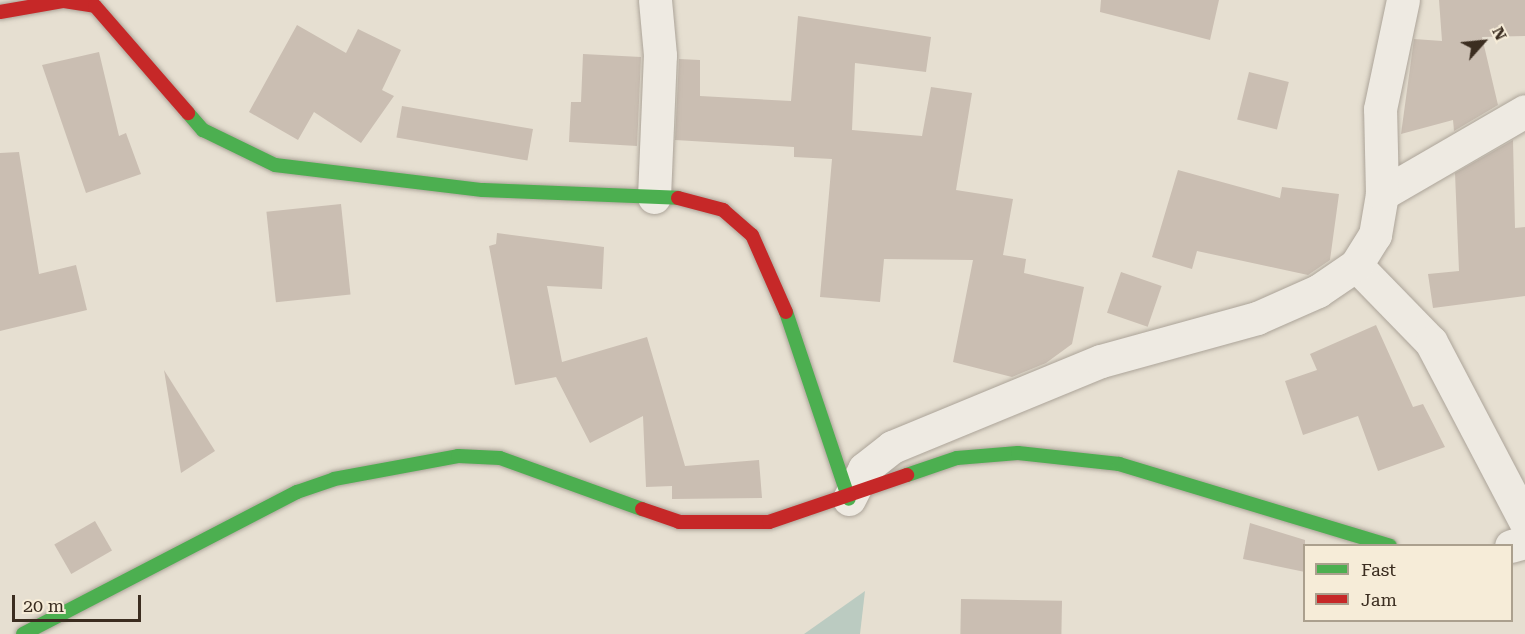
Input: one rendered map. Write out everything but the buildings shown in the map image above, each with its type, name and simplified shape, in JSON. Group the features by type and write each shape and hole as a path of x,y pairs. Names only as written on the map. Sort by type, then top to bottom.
{"street":[{"path":"654,197 660,55 655,0"},
{"path":"849,499 864,469 892,447 1101,361 1257,318 1318,291 1356,265 1375,235 1382,194 1380,109 1403,0"},
{"path":"0,12 64,1 100,3 203,130 275,165 483,190 654,197 723,210 752,235 773,274 849,499"},
{"path":"1382,194 1525,111"},
{"path":"1356,265 1431,342 1525,521"},
{"path":"23,634 297,492 334,479 458,456 500,458 679,522 769,522 849,499 957,458 1018,453 1119,464 1383,544"}],"shaded area":[{"path":"865,591 860,634 804,634"}],"traffic: fast":[{"path":"188,113 203,130 275,165 483,190 678,198"},
{"path":"786,312 849,499"},
{"path":"907,475 957,458 1018,453 1119,464 1383,544"},
{"path":"23,634 297,492 334,479 458,456 500,458 642,509"}],"traffic: jam":[{"path":"0,12 64,1 95,6 188,113"},
{"path":"678,198 723,210 752,235 786,312"},
{"path":"642,509 679,522 769,522 907,475"}]}
